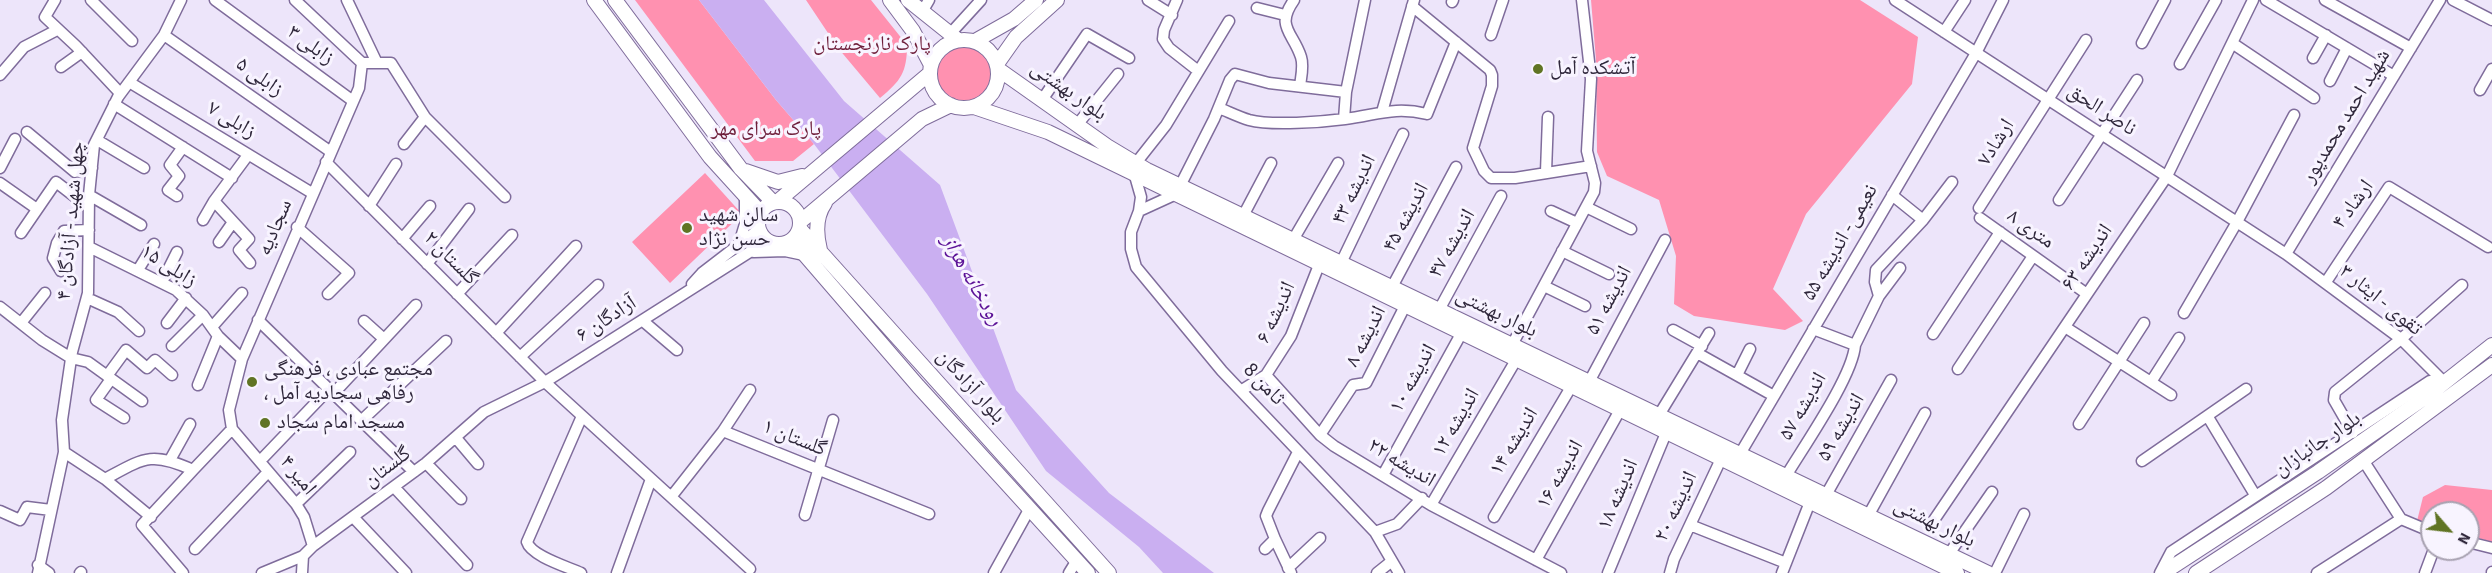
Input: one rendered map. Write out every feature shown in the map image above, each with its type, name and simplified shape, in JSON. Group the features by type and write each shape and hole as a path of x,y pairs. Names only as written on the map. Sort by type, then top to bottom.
{"main road":[{"path":"594,0 710,157 760,212"},
{"path":"615,0 741,169 775,202 793,207 798,213 797,230"},
{"path":"890,0 908,23 930,69 935,92 958,108 974,107 983,103 995,88 998,66 1016,37 1057,0"},
{"path":"908,0 926,6 954,37 975,41 989,50 998,66"},
{"path":"975,41 1014,19 1036,0"},
{"path":"951,105 922,119 828,199 780,244 762,235 757,221 760,212 904,96 930,69 941,48 954,37"},
{"name":"بلوار بهشتی","path":"998,66 1135,169"},
{"name":"بلوار بهشتی","path":"974,107 1048,132 1135,169 1319,265 1461,334 1516,360 1659,415 1988,573"},
{"path":"741,169 778,182 807,175"},
{"name":"بلوار بهشتی","path":"1177,190 1243,216 1512,345 1620,410 1953,572"},
{"path":"821,254 816,236 819,211 828,199"},
{"name":"بلوار آزادگان","path":"797,230 1109,573"},
{"name":"بلوار آزادگان","path":"797,230 804,255 923,391 1088,573"},
{"name":"بلوار جانبازان","path":"2162,573 2318,472 2445,383 2492,345"},
{"name":"بلوار جانبازان","path":"2196,573 2213,569 2492,365"},
{"path":"923,391 935,380"},
{"path":"941,411 952,399"},
{"path":"2318,472 2317,482 2326,488"},
{"path":"2290,490 2297,493 2298,506"}],"street":[{"path":"55,0 45,17 82,51 120,93"},
{"path":"91,0 132,41"},
{"name":"چهل شهید - آزادگان ۴","path":"38,569 63,452 62,420 71,358 87,298 89,198 97,140 120,93 164,35 182,0"},
{"name":"زابلی ۳","path":"215,0 353,101"},
{"path":"295,0 362,63 391,63 425,117 505,197"},
{"path":"347,0 377,63"},
{"path":"954,37 981,0"},
{"path":"1148,0 1172,15"},
{"path":"1178,0 1163,35 1164,43 1197,70"},
{"path":"1294,0 1285,15 1285,28 1302,59 1300,86"},
{"path":"1344,119 1346,92 1365,0"},
{"path":"1491,35 1503,0"},
{"path":"1512,345 1594,192 1587,151 1591,79 1582,0"},
{"name":"ناصر الحق","path":"1895,0 2286,254"},
{"path":"1944,32 1965,0"},
{"name":"نعیمی- اندیشه ۵۵","path":"1740,454 1976,52 2003,0"},
{"path":"2142,43 2165,0"},
{"path":"2180,64 2216,0"},
{"name":"اندیشه ۶۳","path":"1932,524 2167,176 2253,0"},
{"path":"2266,0 2394,76"},
{"path":"2325,0 2411,48"},
{"path":"2453,0 2492,20"},
{"name":"شهید احمد محمدپور","path":"2286,254 2437,1"},
{"path":"1382,112 1413,3 1490,70 1493,80 1473,148 1484,171 1491,178 1506,179 1591,166"},
{"path":"1257,8 1285,15"},
{"path":"1135,169 1186,95 1197,70 1228,21"},
{"path":"0,75 24,47 57,30"},
{"path":"1042,100 1088,34 1129,58"},
{"name":"زابلی ۵","path":"164,35 329,158"},
{"path":"2313,58 2326,35"},
{"name":"ارشاد۷","path":"1979,213 2086,40"},
{"path":"1219,108 1251,120 1268,122 1344,119 1392,109 1426,114 1456,42"},
{"path":"2232,43 2314,98"},
{"path":"2330,81 2347,48"},
{"path":"61,67 82,51"},
{"name":"سجادیه","path":"232,429 229,410 242,359 297,227 359,88 362,63"},
{"path":"2480,90 2492,69"},
{"path":"1077,125 1118,74"},
{"path":"1139,212 1177,190 1219,108 1232,76 1238,74 1269,83 1346,92"},
{"path":"2059,200 2138,80"},
{"name":"زابلی ۷","path":"129,82 312,193"},
{"path":"114,104 232,178"},
{"path":"2184,313 2237,222 2294,115"},
{"path":"404,144 425,117"},
{"path":"1546,172 1548,117"},
{"path":"27,132 75,172 92,168"},
{"name":"اندیشه ۴۳","path":"1341,263 1403,134"},
{"path":"0,168 15,139"},
{"path":"97,140 144,168"},
{"path":"177,196 168,190 179,177 170,165 183,147"},
{"path":"203,220 248,155"},
{"name":"گلستان ۲","path":"329,158 369,206 545,382"},
{"path":"1243,216 1271,163"},
{"path":"1293,240 1338,163"},
{"path":"369,206 396,164"},
{"name":"اندیشه ۴۵","path":"1392,287 1456,167"},
{"name":"ثامن 8","path":"1135,169 1141,197 1139,212 1131,232 1131,249 1136,267 1222,371 1375,532 1399,573"},
{"path":"21,233 56,182 78,199 89,198 141,225"},
{"path":"1879,296 1875,282 1876,270 1923,220 1952,182"},
{"path":"0,183 37,209"},
{"name":"ارشاد ۴","path":"2326,282 2389,187 2488,247"},
{"path":"739,244 745,224 744,195"},
{"path":"1892,195 1923,220"},
{"name":"اندیشه ۴۷","path":"1439,310 1501,196"},
{"path":"214,201 249,239 239,250 250,263"},
{"path":"402,239 430,206"},
{"path":"1586,207 1631,229"},
{"path":"427,264 469,209"},
{"path":"1551,211 1577,224"},
{"name":"۸ متری","path":"1979,213 2000,232 2087,294"},
{"path":"219,242 233,222"},
{"path":"297,227 348,273 328,294"},
{"path":"61,271 53,258 57,243 64,231 89,230"},
{"path":"1933,334 2000,232"},
{"path":"457,294 512,235"},
{"name":"آزادگان ۶","path":"688,289 702,273 739,244 762,235"},
{"name":"آزادگان ۶","path":"545,382 748,253 762,235"},
{"name":"اندیشه ۵۱","path":"1580,384 1665,240"},
{"path":"138,270 154,244"},
{"path":"496,333 576,246"},
{"name":"زابلی ۱۵","path":"89,247 176,290 203,315 242,359"},
{"path":"748,253 762,250 804,255"},
{"path":"1562,251 1609,274"},
{"path":"162,282 177,252"},
{"name":"تقوی - ایثار ۳","path":"2286,254 2401,339 2445,383"},
{"path":"1958,369 2033,256"},
{"name":"اندیشه ۶","path":"1266,375 1291,336 1319,265"},
{"name":"اندیشه ۵۷","path":"1786,476 1845,376 1879,296 1900,268"},
{"path":"520,357 598,285"},
{"path":"2353,433 2333,396 2462,285"},
{"path":"1544,286 1585,306"},
{"path":"21,323 45,293"},
{"path":"198,385 215,331 242,293"},
{"path":"87,298 118,312 139,331"},
{"path":"167,323 186,298"},
{"path":"260,461 416,305"},
{"name":"اندیشه ۸","path":"1320,435 1353,385 1366,383 1405,306"},
{"path":"0,307 42,340 71,358 88,362 142,401"},
{"path":"172,346 203,315"},
{"path":"258,320 414,472"},
{"path":"364,321 384,339"},
{"path":"643,321 677,350"},
{"path":"2079,424 2144,323"},
{"path":"2065,327 2171,396"},
{"path":"1813,329 1855,351"},
{"path":"1673,330 1737,375 1774,396"},
{"path":"1659,415 1709,333"},
{"name":"اندیشه ۱۰","path":"1383,475 1461,334"},
{"path":"2151,382 2179,338"},
{"path":"362,421 446,341"},
{"path":"1737,375 1750,349"},
{"path":"124,418 96,400 126,350 147,368 155,360 172,375"},
{"name":"اندیشه ۱۲","path":"1375,532 1397,524 1427,502 1516,360"},
{"path":"1242,390 1266,375"},
{"name":"اندیشه ۲۲","path":"1266,375 1320,435 1427,502 1561,573"},
{"name":"اندیشه ۵۹","path":"1826,495 1891,380"},
{"path":"2162,573 2171,552 2255,495 2430,381 2445,383"},
{"path":"545,382 750,569"},
{"name":"گلستان","path":"313,546 394,488 493,406 545,382"},
{"name":"اندیشه ۱۴","path":"1494,517 1580,384"},
{"path":"2142,461 2246,389"},
{"path":"671,497 723,431 750,390"},
{"name":"اندیشه ۱۶","path":"1536,560 1620,410"},
{"path":"1868,516 1925,413"},
{"path":"581,573 536,553 529,548 527,543 582,416"},
{"path":"2208,417 2255,495"},
{"path":"805,515 833,420"},
{"path":"170,460 190,424"},
{"path":"183,573 142,525 232,429"},
{"name":"امیر ۴","path":"232,429 268,472 284,487 296,504 304,517 313,546"},
{"name":"گلستان ۱","path":"723,431 929,514"},
{"name":"اندیشه ۱۸","path":"1608,573 1666,433"},
{"path":"456,438 478,464"},
{"path":"63,452 105,479 151,517"},
{"path":"296,504 350,452"},
{"path":"1298,452 1266,516 1290,571 1320,538"},
{"path":"105,479 149,459 162,458 194,470"},
{"name":"اندیشه ۲۰","path":"1670,573 1721,459"},
{"path":"2363,460 2401,519 2420,527"},
{"path":"426,463 461,499"},
{"path":"195,549 268,472"},
{"path":"617,573 651,479"},
{"path":"394,488 467,565"},
{"path":"1949,554 1992,492"},
{"path":"1690,525 1784,568 1810,502"},
{"path":"0,511 20,520 27,507 51,510"},
{"path":"994,573 1030,508"},
{"path":"1995,573 2024,514"},
{"path":"354,518 406,573"},
{"path":"2317,573 2401,519"},
{"path":"1265,549 1275,538"},
{"path":"262,573 303,556 313,546"},
{"path":"302,573 303,556"},
{"path":"1069,573 1077,560"},
{"path":"1377,573 1392,561"},
{"path":"38,569 49,573"}],"green space":[{"name":"پارک سرای مهر","path":"635,0 699,0 776,100 814,144 793,161 755,161"},
{"name":"پارک نارنجستان","path":"806,0 871,0 907,45 906,62 898,81 880,98 838,48"},
{"path":"1591,0 1860,0 1918,37 1912,84 1806,214 1773,289 1803,321 1785,330 1694,316 1674,304 1676,256 1659,200 1607,176 1597,152 1596,60"},
{"path":"971,40 983,46 992,55 998,67 996,87 988,98 971,108 957,108 940,98 932,87 930,67 940,50 951,42"},
{"name":"سالن شهید حسن نژاد","path":"705,173 742,214 670,283 632,242"},
{"path":"2445,485 2492,490 2492,542 2480,538 2480,501 2422,501 2423,497"}],"water":[{"name":"رودخانه هراز","path":"699,0 764,0 844,101 940,185 1016,390 1109,493 1214,573 1163,573 1139,547 1046,471 927,294 814,144 776,100"}],"place":[{"name":"آتشکده آمل","path":"1538,69"},
{"name":"سالن شهید حسن نژاد","path":"687,228"},
{"name":"مجتمع عبادی ، فرهنگی ، رفاهی سجادیه آمل","path":"252,382"},
{"name":"مسجد امام سجاد","path":"265,423"}]}
